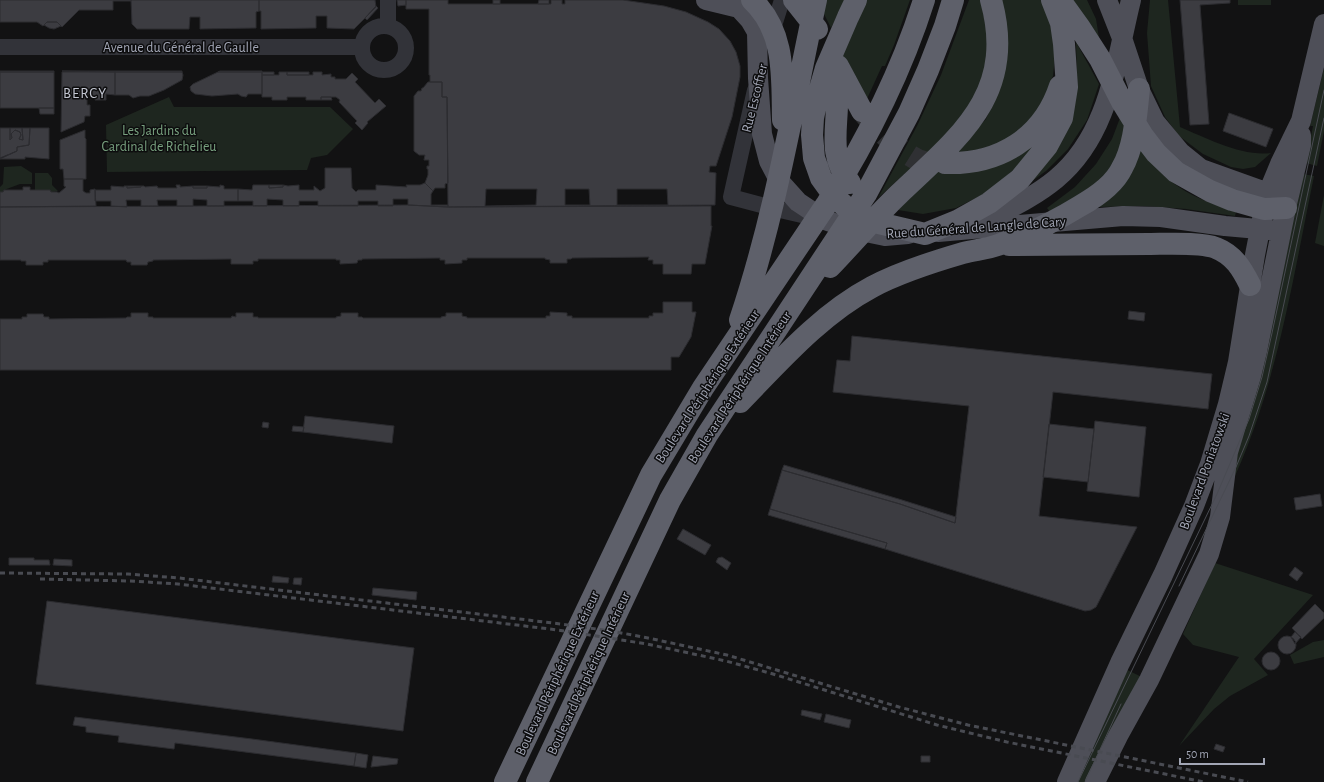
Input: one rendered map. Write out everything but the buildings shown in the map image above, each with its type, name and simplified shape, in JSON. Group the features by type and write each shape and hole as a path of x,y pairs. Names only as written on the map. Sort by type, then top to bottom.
{"highway":[{"path":"856,0 838,39 832,67 814,112 812,135 814,158 821,178 834,196 849,210 866,220 925,234 957,221 989,203 1020,179 1047,146 1062,118 1067,87 1061,23 1052,0"},
{"name":"Boulevard Périphérique Extérieur","path":"506,782 651,475 683,420 846,174 870,113 900,66 924,0"},
{"name":"Boulevard Périphérique Intérieur","path":"537,782 670,500 707,435 866,194 899,132 928,70 945,26 953,0"},
{"path":"786,315 890,203 955,140 976,114 989,90 998,56 997,23 991,0"},
{"path":"1060,0 1100,59 1122,102 1143,136 1156,153 1176,172 1210,191 1232,200 1264,210 1286,208"},
{"path":"786,2 824,40 832,67 870,113"},
{"path":"731,348 754,279 784,157 816,2"},
{"path":"751,10 767,18 775,35 781,62 784,157"},
{"path":"945,162 962,163 983,160 1007,151 1022,140 1036,127 1052,106 1063,76 1065,54"},
{"path":"707,435 800,342 842,307 872,287 917,268 963,253 998,245 1052,223 1096,197 1112,182 1122,169 1128,156 1136,117 1139,89"},
{"path":"998,245 1167,244 1215,247 1228,254 1238,263 1250,285"}],"main road":[{"path":"706,0 751,10 757,32 758,78 762,134 770,160 780,182 798,202 825,220"},
{"path":"1107,0 1122,38 1139,89 1155,122 1180,152 1201,169 1264,210"},
{"path":"971,229 1032,196 1056,179 1079,157 1094,132 1107,100 1131,0"},
{"name":"Boulevard Poniatowski","path":"1067,782 1120,663 1191,512 1210,464 1228,404 1238,362 1255,255 1264,210 1280,164 1301,121 1324,24"},
{"name":"Boulevard Poniatowski","path":"1096,782 1118,736 1149,680 1209,554 1220,517 1228,452 1251,376 1281,231 1301,145 1301,121"},
{"name":"Rue du Général de Langle de Cary","path":"825,220 850,228 885,236 925,234 1123,216 1161,217 1224,226 1264,210 1281,231"},
{"path":"1224,226 1243,241 1255,255"}],"street":[{"path":"388,0 388,25"},
{"name":"Rue Escoffier","path":"731,197 758,78 786,2"},
{"path":"388,25 398,30 405,38 406,54 404,59 398,65 388,69 375,68 367,62 362,47 364,39 369,32 375,28 388,25"},
{"name":"Avenue du Général de Gaulle","path":"0,47 362,47"},
{"name":"Rue du Général de Langle de Cary","path":"731,197 825,220"}],"green space":[{"path":"826,0 845,0 831,28 824,14"},
{"path":"862,0 910,0 885,66 882,66 866,101 840,51"},
{"path":"969,0 981,0 989,46 983,77 971,107 954,129 878,198 917,126 941,75"},
{"path":"1001,0 1042,0 1050,19 1056,47 1053,76 1042,104 1025,127 1004,143 952,156 986,119 999,88"},
{"path":"1068,0 1087,0 1096,19 1101,50"},
{"path":"1150,0 1168,0 1180,127 1225,146 1249,152 1271,153 1255,167 1243,169 1231,167 1203,154 1179,136 1165,117 1151,86 1147,33"},
{"path":"1238,0 1271,0 1271,5 1238,5"},
{"path":"1076,42 1099,84 1087,120 1068,149 1046,171 1021,189 1077,78"},
{"path":"1324,68 1324,131 1317,166 1306,163 1313,126 1310,126"},
{"name":"Les Jardins du Cardinal de Richelieu","path":"169,97 174,107 330,107 353,129 327,155 311,158 307,170 107,172 106,125"},
{"path":"1120,118 1125,126 1118,156 1113,166 1106,175 1080,196 1051,213 1047,208 1075,187 1096,164 1112,139"},
{"path":"1054,119 1036,150 990,191 956,208 923,214 898,210 936,172"},
{"path":"1137,145 1156,168 1173,183 1199,198 1236,212 1235,216 1186,209 1144,206 1099,207"},
{"path":"21,166 32,173 32,184 20,184 0,192 0,187 3,184 4,167"},
{"path":"35,173 48,173 52,178 52,185 58,191 51,192 50,190 35,190"},
{"path":"1303,174 1314,176 1281,336 1259,415 1245,453 1228,491"},
{"path":"1324,195 1324,246 1315,243"},
{"path":"1215,563 1313,595 1254,659 1268,675 1230,696 1214,709 1179,746 1239,657 1193,645 1183,634"},
{"path":"1324,640 1324,657 1294,664 1290,655 1313,642"},
{"path":"1123,668 1144,678 1089,782 1072,782"}],"tunnel":[{"path":"862,111 890,140 908,154 924,162 945,163"}],"tram line":[{"path":"1078,782 1217,494 1249,419 1262,377 1324,90"},
{"path":"1179,586 1236,467 1249,436 1267,382 1324,118"},
{"path":"1085,782 1121,704"}],"railway":[{"path":"0,573 128,574 179,578 611,631 727,655 899,707 968,725 1248,782"},
{"path":"40,579 130,581 178,584 558,630 647,644 726,661 773,674 937,725 1007,742 1204,782"}],"district":[{"name":"BERCY","path":"85,93"}]}
